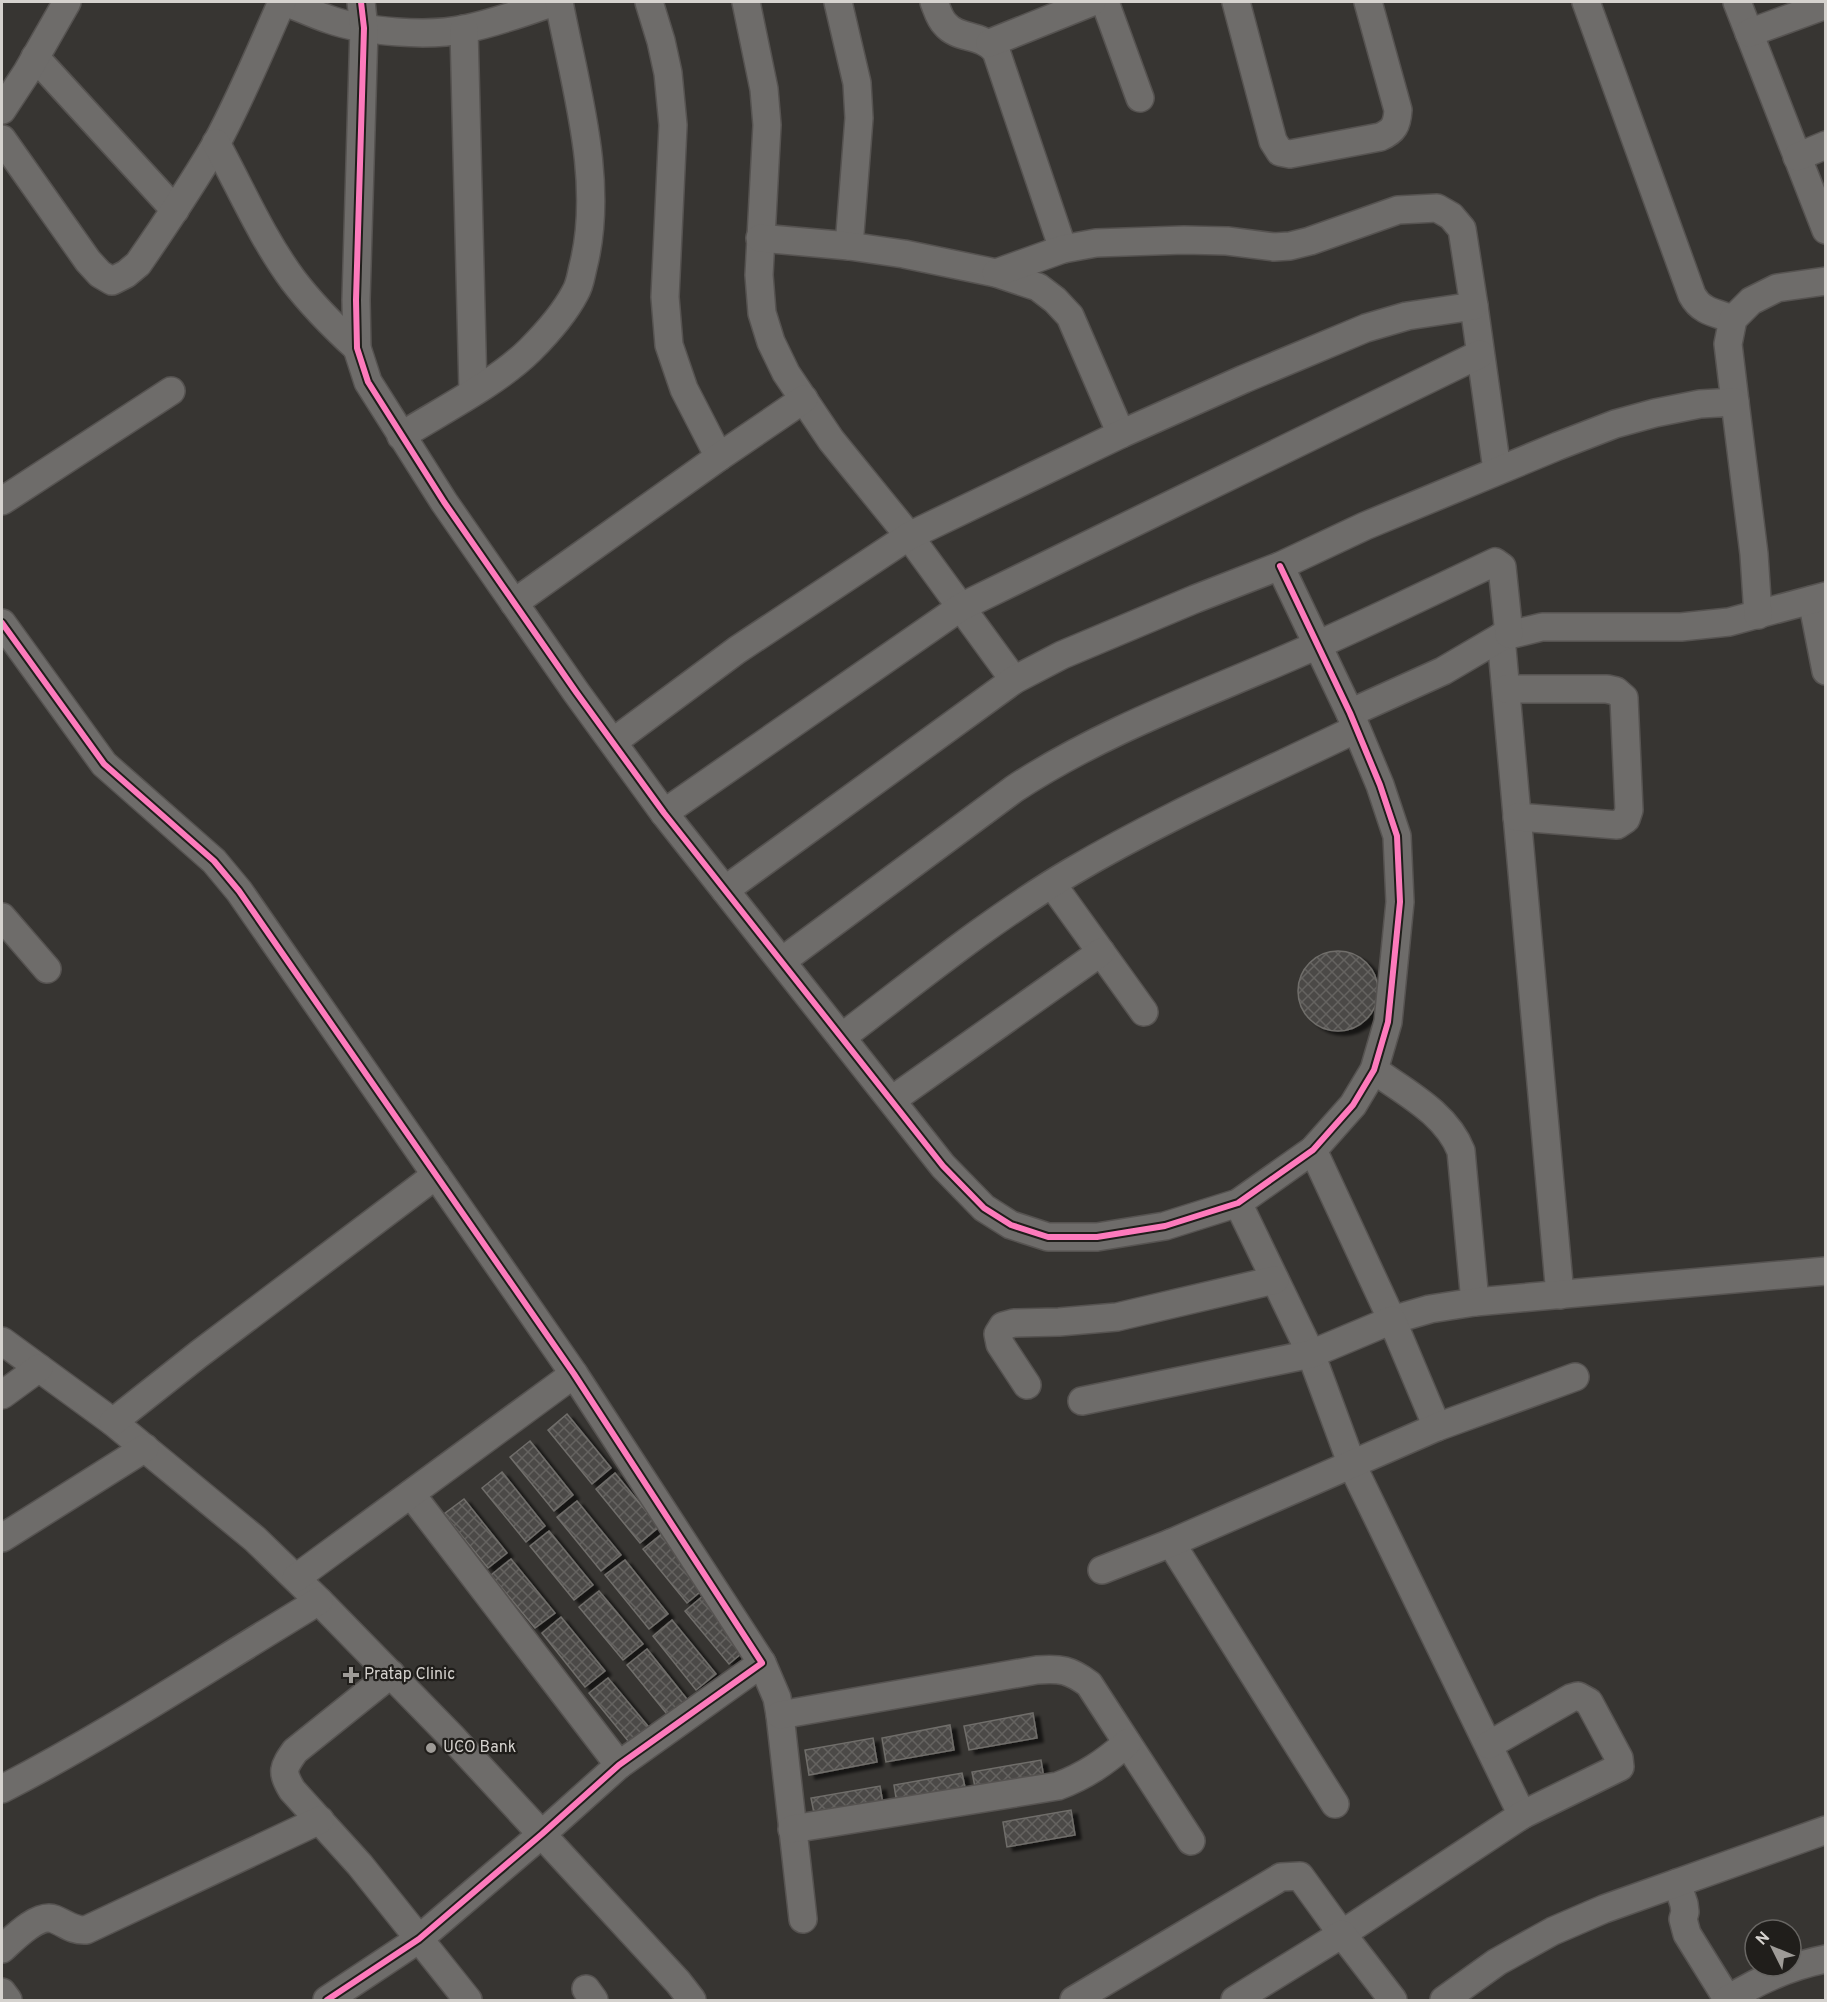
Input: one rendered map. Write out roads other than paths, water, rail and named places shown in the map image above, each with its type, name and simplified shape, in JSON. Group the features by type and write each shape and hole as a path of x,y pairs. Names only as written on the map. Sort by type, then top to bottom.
{"street":[{"path":"2,110 67,2"},
{"path":"2,139 88,261 100,274 112,281 126,274 138,264 175,210 216,143 284,2 329,20 364,28 422,33 464,29 554,2"},
{"path":"361,2 364,28 356,300 357,348 368,382 444,502 664,813 944,1166 984,1208 1011,1225 1048,1236 1097,1237 1165,1226 1238,1203 1313,1150 1353,1104 1374,1070 1388,1022 1400,902 1396,836 1380,785 1353,721 1280,566"},
{"path":"401,436 529,352 556,322 577,291 589,246 592,196 589,156 558,2"},
{"path":"649,2 668,73 673,125 665,297 669,345 684,389 719,457"},
{"path":"746,2 764,89 767,125 759,275 762,313 771,342 786,373 831,440 909,536 1014,680"},
{"path":"838,2 857,82 859,118 849,246"},
{"path":"934,2 940,18 953,31 990,43 996,51 1063,249"},
{"path":"990,43 1092,2"},
{"path":"1105,2 1140,98"},
{"path":"1236,2 1273,141 1280,152 1290,154 1380,137 1391,132 1397,124 1398,110 1368,2"},
{"path":"1586,2 1692,295 1697,304 1706,310 1733,319"},
{"path":"1737,2 1826,230"},
{"path":"1749,33 1826,5"},
{"path":"464,29 472,391"},
{"path":"35,57 175,210"},
{"path":"216,143 274,252 294,281 331,325 357,348"},
{"path":"1797,157 1826,145"},
{"path":"996,273 1063,249 1120,241 1227,241 1274,247 1290,246 1398,210 1437,208 1451,216 1462,229 1497,470"},
{"path":"760,238 849,246 904,254 996,273 1038,287 1070,316 1121,434"},
{"path":"1758,615 1754,554 1728,344 1733,319 1751,301 1777,288 1826,281"},
{"path":"613,742 737,650 909,536 1121,434 1366,328 1407,316 1474,306"},
{"path":"664,813 960,607 1480,354"},
{"path":"2,501 171,390"},
{"path":"514,603 804,399"},
{"path":"725,890 1014,680 1062,655 1280,566 1365,526 1497,470 1615,424 1700,404 1735,402"},
{"path":"782,961 1014,789 1046,768 1120,730 1318,645 1495,562 1502,567 1506,689 1560,1295"},
{"path":"842,1037 977,934 1052,884 1123,842 1353,721 1505,636 1542,627 1681,627 1729,622 1819,598 1826,671"},
{"path":"2,623 104,764 214,861 239,891 574,1374 762,1663 774,1689 780,1715 803,1919"},
{"path":"1506,689 1607,689 1616,691 1624,698 1629,810 1626,819 1617,825 1517,817"},
{"path":"1052,884 1144,1012"},
{"path":"2,917 47,969"},
{"path":"892,1100 1101,952"},
{"path":"1374,1070 1442,1120 1456,1137 1461,1150 1475,1302"},
{"path":"1313,1150 1392,1320 1437,1427"},
{"path":"113,1422 199,1354 436,1176"},
{"path":"1238,1203 1311,1354 1352,1465 1522,1815"},
{"path":"1082,1401 1311,1354 1392,1320 1430,1309 1475,1302 1826,1271"},
{"path":"1027,1385 1000,1344 998,1334 1003,1326 1014,1323 1118,1317 1275,1280"},
{"path":"2,1341 113,1422 255,1539 296,1578 451,1736 678,1982 692,2001"},
{"path":"2,1395 39,1368"},
{"path":"296,1578 574,1374"},
{"path":"1102,1570 1172,1543 1437,1427 1575,1377"},
{"path":"2,1538 145,1448"},
{"path":"411,1494 619,1765"},
{"path":"1172,1543 1335,1804"},
{"path":"2,1789 104,1733 319,1601"},
{"path":"327,2001 419,1939 619,1765 762,1663"},
{"path":"780,1715 1037,1670 1058,1669 1075,1674 1089,1684 1191,1841"},
{"path":"391,1674 294,1751 284,1766 284,1776 292,1790 370,1877 468,2001"},
{"path":"1235,2001 1342,1934 1522,1815 1620,1767 1619,1758 1589,1702 1578,1696 1489,1745"},
{"path":"792,1829 1058,1786 1078,1779 1098,1767 1127,1743"},
{"path":"2,1949 30,1926 44,1918 52,1918 75,1929 86,1930 320,1820"},
{"path":"1444,2001 1497,1962 1553,1931 1604,1909 1826,1830"},
{"path":"1074,2001 1281,1877 1300,1876 1393,2001"},
{"path":"1677,1883 1684,1904 1683,1919 1687,1934 1728,2000 1751,1985 1786,1970 1826,1959"},
{"path":"2,1992 8,2001"}],"place":[{"name":"Pratap Clinic","path":"351,1675"},
{"name":"UCO Bank","path":"431,1748"}]}
